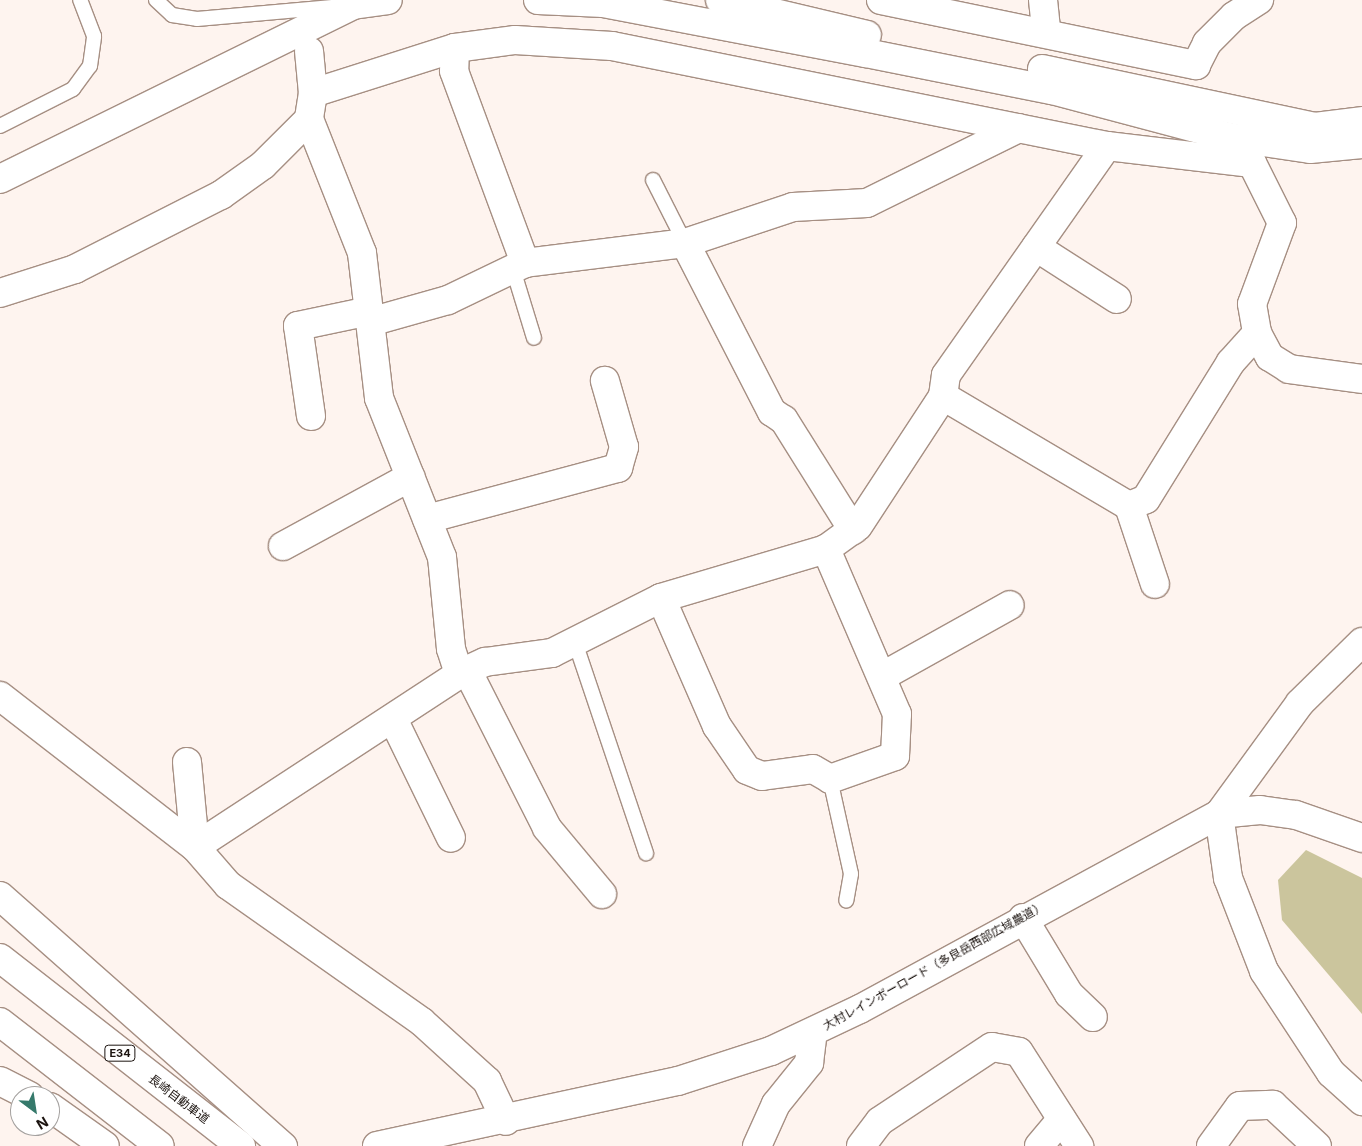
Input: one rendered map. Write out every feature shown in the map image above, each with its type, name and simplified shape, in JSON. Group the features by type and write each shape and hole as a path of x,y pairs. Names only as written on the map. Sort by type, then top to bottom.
{"main road":[{"path":"0,178 353,5 388,0"},
{"path":"538,0 603,3 866,53 1071,95 1229,137 1310,149 1362,144"},
{"path":"720,0 904,43 1146,90 1238,114 1315,128 1362,121"},
{"path":"881,0 1046,31 1196,65 1207,43 1234,16 1259,0"},
{"path":"1043,0 1046,31"},
{"path":"0,292 75,269 221,195 263,165 311,106 454,48 514,40 612,46 1107,146 1252,163 1282,223 1252,304 1257,333 1270,357 1289,369 1362,380"},
{"path":"454,48 454,71 518,265"},
{"path":"309,51 311,106 362,253 379,398 442,557 451,649 547,828 602,894"},
{"path":"311,416 298,326 370,316 448,300 518,265 684,243 793,207 866,203 1019,128"},
{"path":"195,847 394,719 463,672 485,662 552,653 661,598 826,549 853,530 944,396 946,375 1107,146"},
{"path":"684,243 772,412 784,420 853,530"},
{"path":"1036,247 1117,299"},
{"path":"1130,506 1146,499 1231,362 1257,333"},
{"path":"427,519 618,468 624,447 605,381"},
{"path":"944,396 1130,506 1155,584"},
{"path":"283,546 410,477"},
{"path":"661,598 717,726 746,770 762,776 813,769 830,779 895,756 897,714 883,676 826,549"},
{"path":"883,676 1010,605"},
{"path":"1362,642 1300,703 1219,814 1228,878 1264,971 1331,1073 1362,1101"},
{"path":"0,696 195,847 228,885 422,1022 486,1082 506,1121"},
{"path":"394,719 451,838"},
{"path":"187,762 195,847"},
{"name":"大村レインボーロード（多良岳西部広域農道）","path":"377,1146 506,1121 678,1081 772,1051 813,1032 1219,814 1260,810 1296,814 1362,838"},
{"path":"0,896 282,1146"},
{"path":"1023,918 1069,994 1093,1017"},
{"name":"長崎自動車道","path":"0,958 242,1146"},
{"path":"0,1022 160,1146"},
{"path":"757,1146 776,1104 809,1063 813,1032"},
{"path":"861,1146 880,1121 992,1047 1019,1052 1079,1146"},
{"path":"1210,1146 1240,1106 1273,1105 1317,1146"},
{"path":"60,1114 105,1146"},
{"path":"1039,1146 1062,1119"}],"lane":[{"path":"0,126 73,89 90,66 94,36 80,0"},
{"path":"156,0 172,15 197,20 353,5"},
{"path":"653,180 684,243"},
{"path":"518,265 534,338"},
{"path":"575,642 646,853"},
{"path":"830,779 850,874 846,901"}],"shaded area":[{"path":"1306,850 1362,878 1362,1014 1282,920 1278,880"}]}
